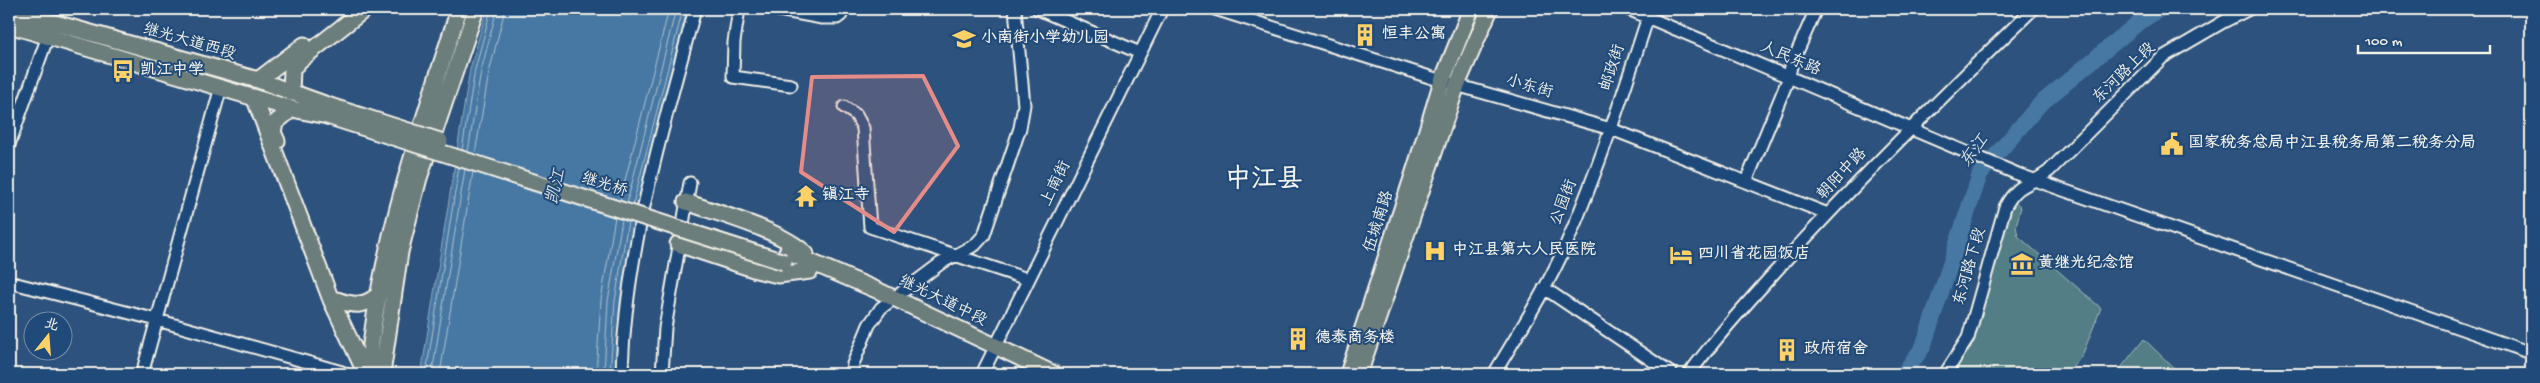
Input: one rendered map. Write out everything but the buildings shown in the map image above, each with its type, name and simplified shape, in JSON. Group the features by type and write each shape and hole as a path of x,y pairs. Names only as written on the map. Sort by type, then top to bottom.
{"main road":[{"path":"258,80 351,9"},
{"path":"365,9 300,60 292,69 292,101 275,123 274,132 337,300 374,371"},
{"path":"374,371 380,293 386,250 406,173 460,9"},
{"path":"374,371 400,252 419,178 476,9"},
{"path":"1449,83 1471,9"},
{"path":"1449,83 1490,9"},
{"name":"继光大道西段","path":"10,14 258,80 292,101"},
{"name":"继光大道西段","path":"10,14 48,36 254,97 292,101 329,111"},
{"name":"伍城南路","path":"1348,374 1416,166 1449,83"},
{"name":"伍城南路","path":"1359,374 1449,83"},
{"path":"254,97 331,300 374,371"},
{"name":"继光桥","path":"329,111 786,257 812,267"},
{"path":"678,244 778,275 812,267 797,246 777,235 686,202"},
{"name":"继光大道中段","path":"812,267 993,352 1030,374"},
{"path":"337,300 356,305 372,300 380,293"},
{"name":"继光大道中段","path":"993,352 1054,374"}],"street":[{"path":"622,374 623,330 636,243 646,195 695,9"},
{"path":"739,9 734,42 733,77 791,85"},
{"path":"773,9 822,18 837,18 841,15 842,9"},
{"path":"852,374 853,364 869,325 890,302 941,263 975,245 984,234 1020,128 1024,105 1015,9"},
{"path":"1038,9 1140,53"},
{"name":"上南街","path":"982,374 1027,279 1162,9"},
{"name":"小东街","path":"1215,9 1449,83 1611,129 1828,214"},
{"name":"人民东路","path":"1628,9 2020,175 2531,353"},
{"path":"1746,182 1789,77 1790,66 1816,9"},
{"name":"朝阳中路","path":"1689,374 1722,329 1909,128 2033,9"},
{"name":"东河路上段","path":"2037,181 2163,57 2222,22 2249,9"},
{"name":"邮政街","path":"1611,129 1648,17"},
{"path":"9,145 48,36"},
{"path":"142,374 221,87"},
{"path":"844,107 856,115 863,128 870,226 1027,279"},
{"name":"公园街","path":"1494,374 1544,288 1566,245 1611,129"},
{"name":"东河路下段","path":"1945,374 1968,338 2005,207 2012,194 2022,185 2037,181"},
{"path":"662,374 665,328 690,183"},
{"path":"9,282 157,320 342,372"},
{"path":"1544,288 1672,374"}],"highlighted area":[{"path":"923,76 958,146 894,232 801,172 812,77"}],"green space":[{"name":"黄继光纪念馆","path":"2013,200 2021,207 2016,226 2018,236 2101,308 2082,356 2066,374 1953,374 1966,354 2008,210"},
{"path":"2144,339 2180,374 2116,374"}],"water":[{"name":"凯江","path":"487,9 688,9 632,229 620,302 615,374 421,374 470,69"}],"waterway":[{"name":"东江","path":"1903,374 1923,347 1980,174 2039,105 2138,23 2160,9"}],"place":[{"name":"恒丰公寓","path":"1365,35"},
{"name":"小南街小学幼儿园","path":"964,39"},
{"name":"凯江中学","path":"123,71"},
{"name":"国家税务总局中江县税务局第二税务分局","path":"2172,144"},
{"name":"镇江寺","path":"806,196"},
{"name":"中江县第六人民医院","path":"1435,251"},
{"name":"四川省花园饭店","path":"1681,255"},
{"name":"黄继光纪念馆","path":"2022,264"},
{"name":"德泰商务楼","path":"1298,339"},
{"name":"政府宿舍","path":"1787,350"}],"district":[{"name":"中江县","path":"1264,181"}]}
